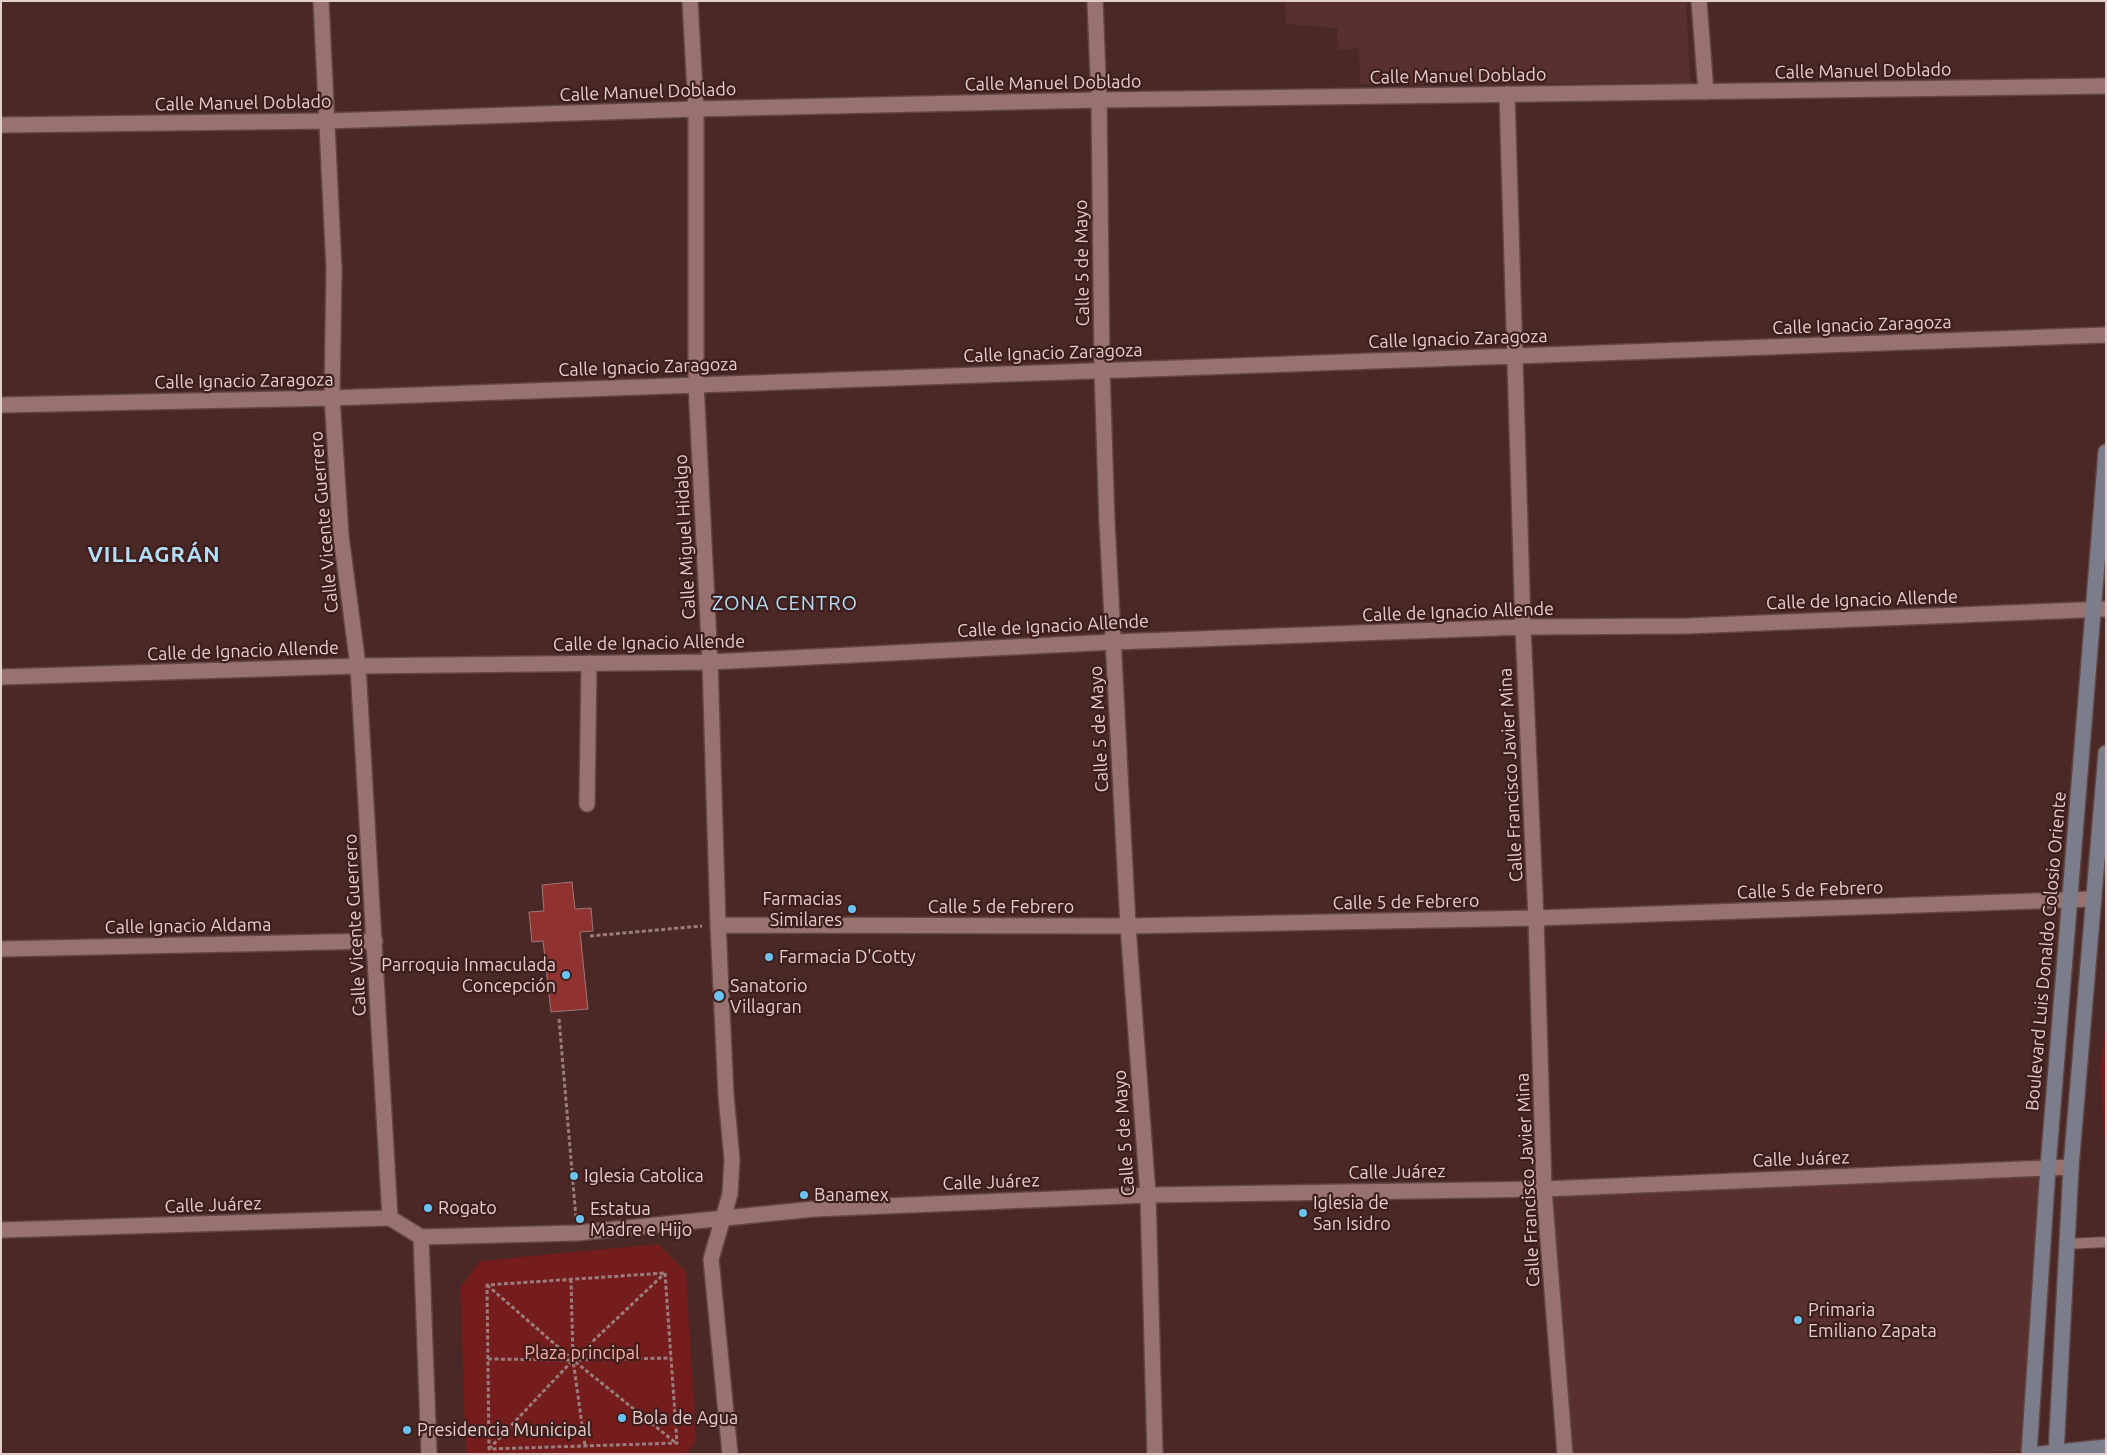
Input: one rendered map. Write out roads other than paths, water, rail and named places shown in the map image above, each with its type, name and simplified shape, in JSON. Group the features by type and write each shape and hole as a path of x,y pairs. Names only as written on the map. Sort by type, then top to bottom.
{"main road":[{"name":"Boulevard Luis Donaldo Colosio Oriente","path":"2029,1454 2048,1167 2069,900 2100,609 2106,452"},
{"path":"2056,1453 2066,1244 2106,753"},
{"path":"2040,1454 2106,1447"}],"street":[{"name":"Calle Vicente Guerrero","path":"321,1 334,269 332,398 341,536 358,666 390,1218"},
{"name":"Calle Miguel Hidalgo","path":"690,1 696,109 696,384 710,662 718,924 726,1095 732,1160 730,1194 710,1259 730,1454"},
{"name":"Calle 5 de Mayo","path":"1095,1 1099,100 1102,370 1128,926 1148,1195 1155,1454"},
{"path":"1699,1 1706,92"},
{"name":"Calle Manuel Doblado","path":"1,125 327,121 696,109 1099,100 2106,86"},
{"name":"Calle Francisco Javier Mina","path":"1507,94 1523,627 1536,918 1544,1188 1565,1454"},
{"name":"Calle Ignacio Zaragoza","path":"1,405 332,398 2106,335"},
{"name":"Calle de Ignacio Allende","path":"1,677 358,666 710,662 1114,642 1523,627 1686,626 2100,609"},
{"path":"587,804 589,664"},
{"name":"Calle 5 de Febrero","path":"718,924 1128,926 1536,918 2094,899"},
{"name":"Calle Ignacio Aldama","path":"1,949 375,941"},
{"name":"Calle Juárez","path":"420,1237 577,1233 814,1209 1148,1195 1544,1188 2072,1167"},
{"path":"390,1218 420,1237 429,1454"},
{"name":"Calle Juárez","path":"1,1230 390,1218"}],"lane":[{"path":"2066,1244 2106,1242"}],"place":[{"name":"Farmacias Similares","path":"852,909"},
{"name":"Farmacia D'Cotty","path":"769,957"},
{"name":"Parroquia Inmaculada Concepción","path":"566,975"},
{"name":"Sanatorio Villagran","path":"719,996"},
{"name":"Iglesia Catolica","path":"574,1176"},
{"name":"Banamex","path":"804,1195"},
{"name":"Rogato","path":"428,1208"},
{"name":"Iglesia de San Isidro","path":"1303,1213"},
{"name":"Estatua Madre e Hijo","path":"580,1219"},
{"name":"Primaria Emiliano Zapata","path":"1798,1320"},
{"name":"Bola de Agua","path":"622,1418"},
{"name":"Presidencia Municipal","path":"407,1430"}],"district":[{"name":"VILLAGRÁN","path":"154,555"},
{"name":"ZONA CENTRO","path":"785,603"}],"park label":[{"name":"Plaza principal","path":"582,1353"}]}
